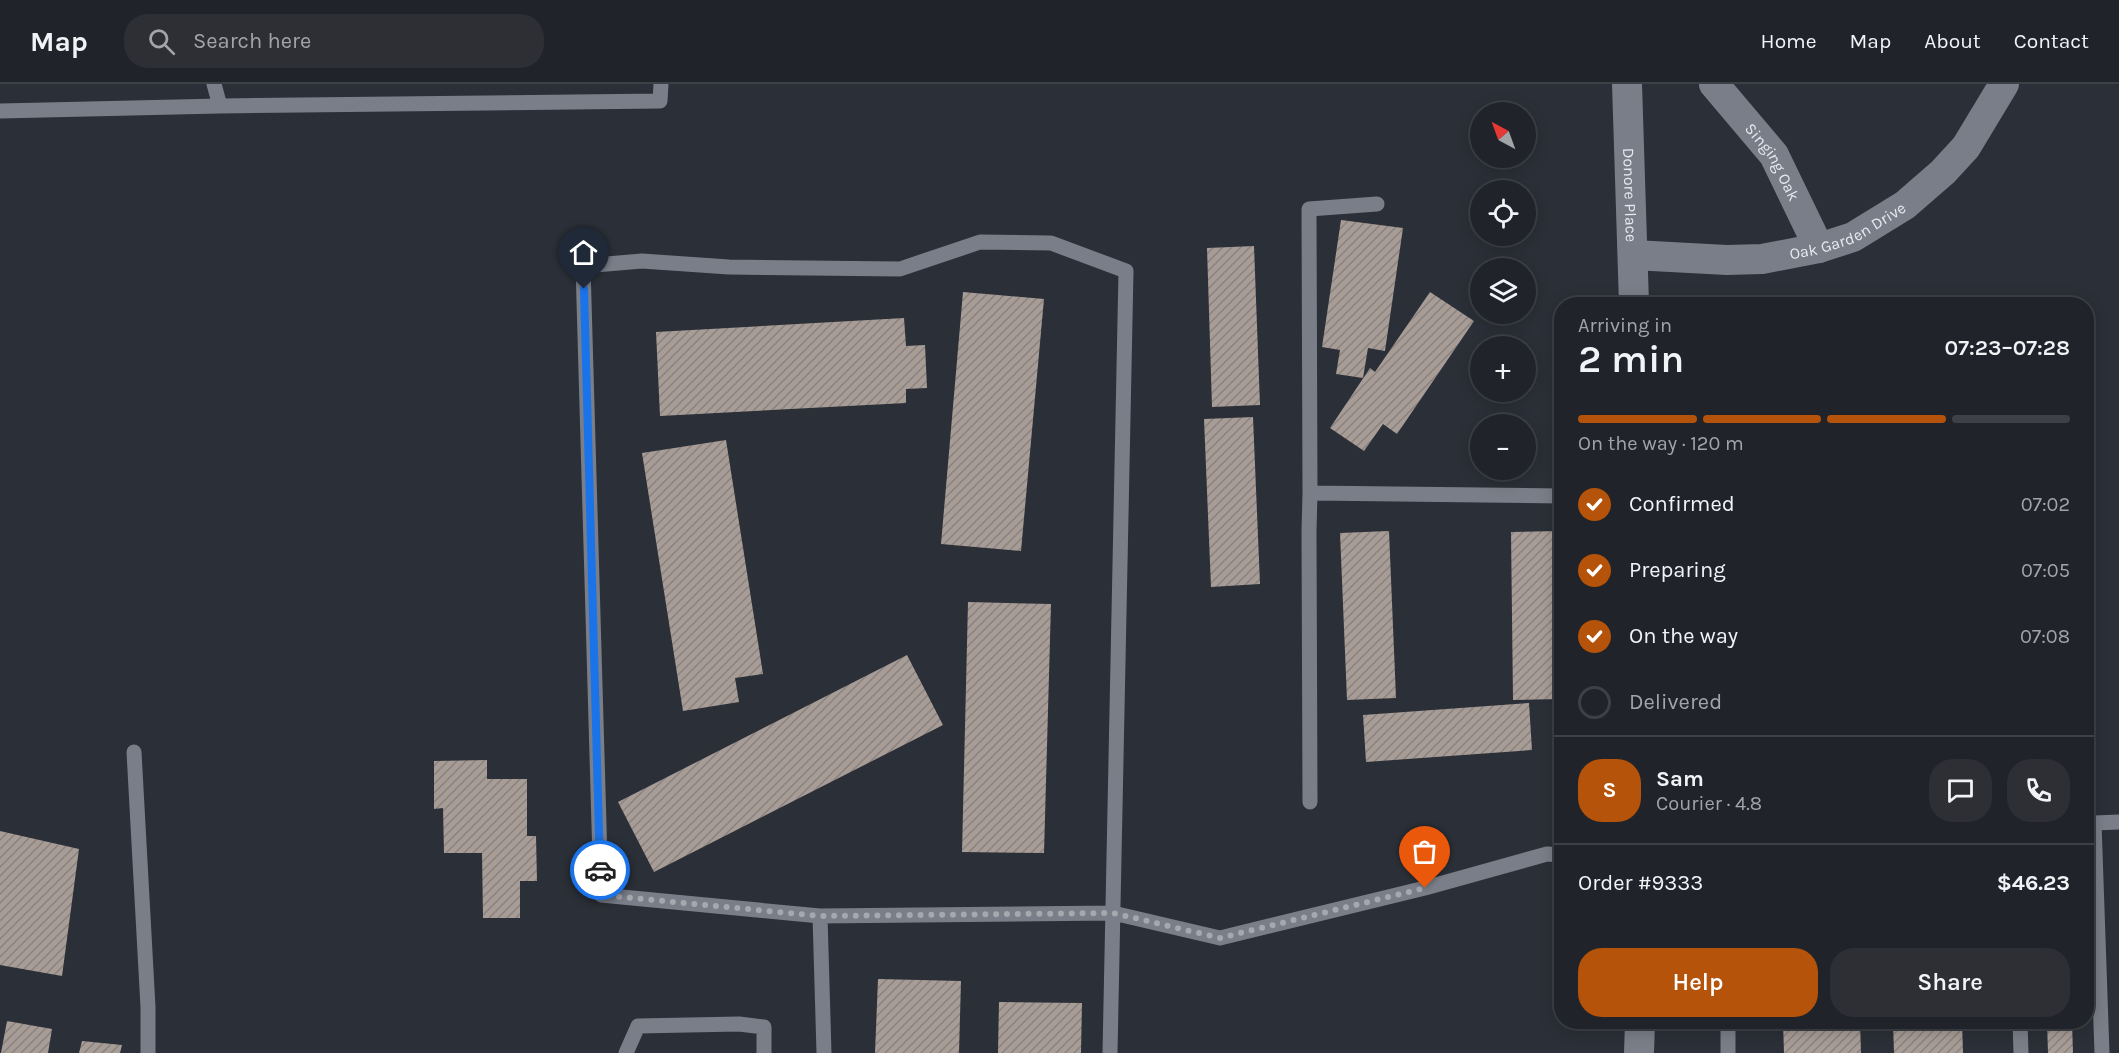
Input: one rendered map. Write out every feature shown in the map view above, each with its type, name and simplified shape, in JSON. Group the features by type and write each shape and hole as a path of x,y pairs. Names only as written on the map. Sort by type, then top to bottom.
{"street":[{"name":"Donore Place","path":"1627,84 1634,297"},
{"name":"Singing Oak","path":"1714,84 1774,155 1819,248"},
{"name":"Oak Garden Drive","path":"1633,255 1726,260 1750,259 1819,248 1853,237 1905,205 1943,172 1966,147 1990,91"},
{"path":"1640,1029 1640,1053"}],"lane":[{"path":"214,84 220,106"},
{"path":"0,111 660,101 661,84"},
{"path":"1310,802 1309,209 1377,204"},
{"path":"1110,1053 1113,913 1126,272 1051,243 980,242 900,269 729,267 642,261 583,266 601,895 820,916 1113,913 1220,938 1425,888 1547,854 1554,854"},
{"path":"1310,493 1554,496"},
{"path":"134,752 148,1007 148,1053"},
{"path":"2094,823 2119,822"},
{"path":"2094,913 2102,1053"},
{"path":"820,916 824,1053"},
{"path":"626,1053 638,1026 739,1024 764,1027 764,1053"},
{"path":"1728,1029 1728,1053"},
{"path":"2020,1029 2021,1053"}],"building":[{"path":"1341,220 1403,228 1385,351 1368,348 1363,378 1336,374 1340,350 1322,347"},
{"path":"1254,246 1260,405 1212,407 1207,248"},
{"path":"963,292 1044,299 1021,551 941,544"},
{"path":"1430,292 1470,318 1470,324 1472,324 1397,434 1383,424 1364,451 1330,428 1370,368 1375,372"},
{"path":"904,318 906,346 925,345 927,388 906,389 906,403 660,416 656,332"},
{"path":"1253,417 1260,584 1211,587 1204,419"},
{"path":"726,440 763,674 735,678 739,702 683,711 642,453"},
{"path":"1389,531 1396,698 1347,700 1340,533"},
{"path":"1554,531 1554,699 1513,700 1511,532"},
{"path":"968,602 1051,604 1044,853 962,852"},
{"path":"907,655 943,725 654,872 618,802"},
{"path":"1529,703 1532,750 1366,762 1363,715"},
{"path":"487,760 487,779 527,779 527,836 536,836 537,881 520,881 520,918 483,918 482,853 444,853 443,808 434,809 434,761"},
{"path":"0,831 79,849 62,976 0,965"},
{"path":"878,979 961,981 959,1053 875,1053"},
{"path":"999,1002 1082,1003 1081,1053 998,1053"},
{"path":"7,1021 52,1029 48,1053 1,1053"},
{"path":"1783,1029 1860,1029 1861,1053 1784,1053"},
{"path":"1893,1029 1962,1029 1963,1053 1894,1053"},
{"path":"2047,1029 2072,1029 2073,1053 2048,1053"},
{"path":"82,1041 122,1045 120,1053 79,1053"}],"way so far":[{"path":"600,870 601,895 820,916 1113,913 1220,938 1425,888"}],"route":[{"path":"584,289 600,870"}]}
